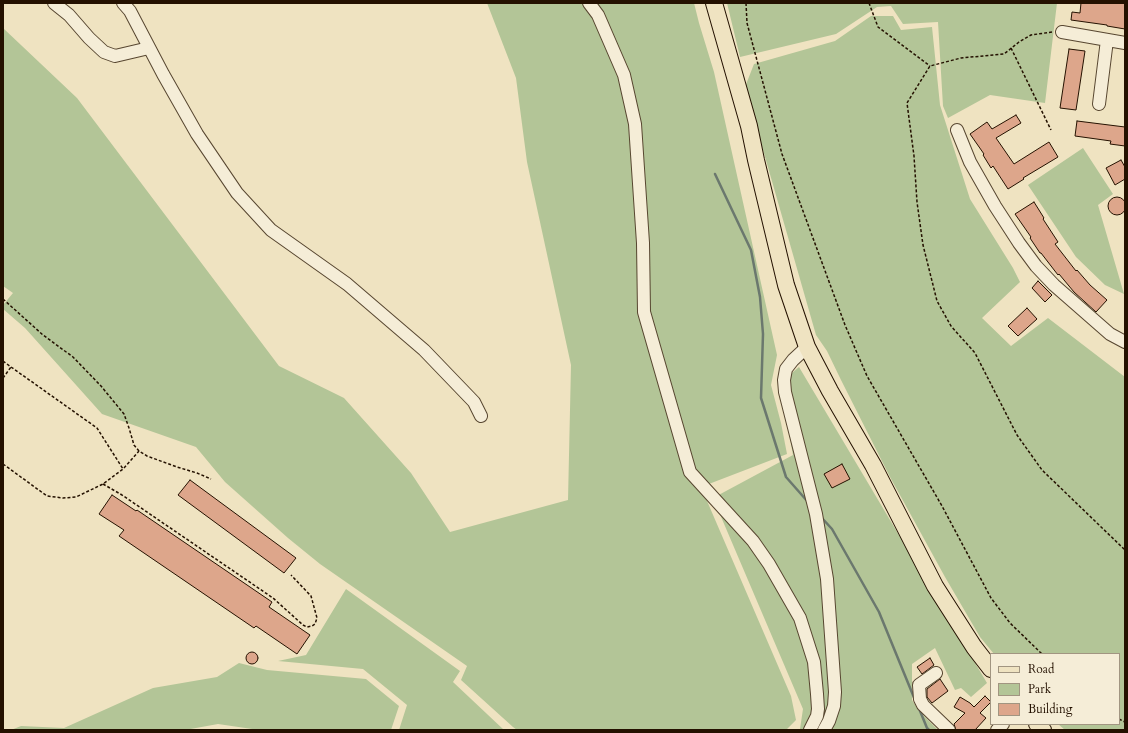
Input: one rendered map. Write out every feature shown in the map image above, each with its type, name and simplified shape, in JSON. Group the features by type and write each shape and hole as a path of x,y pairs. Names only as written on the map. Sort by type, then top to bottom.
{"main road":[{"path":"714,3 749,126 786,285 807,348 873,465 935,586 974,647 990,668"}],"street":[{"path":"54,3 69,15 89,38 104,52 116,56 149,48"},
{"path":"123,3 130,12 197,134 237,193 272,230 347,284 424,350 474,402 481,416"},
{"path":"589,3 598,15 624,75 636,124 643,243 644,312 690,472 753,541 770,564 800,618 814,662 817,694 817,716 810,730"},
{"path":"1062,32 1125,43"},
{"path":"1099,104 1108,40"},
{"path":"957,130 970,162 992,200 1019,243 1036,266 1054,285 1110,334 1125,342"},
{"path":"807,348 793,360 786,369 784,380 785,392 816,514 827,579 835,692 834,706 824,730"},
{"path":"936,673 919,685 920,699 923,705 949,730"}],"path":[{"path":"746,3 747,23 782,154 845,325 867,376 942,506 991,598 1010,623 1041,653"},
{"path":"869,3 878,27 930,66"},
{"path":"1062,32 1031,35 1004,54 961,58 930,66 907,103 914,156 917,202 923,245 937,302 951,326 975,353 1017,436 1042,470 1125,550"},
{"path":"1011,48 1052,130"},
{"path":"3,299 43,335 73,357 101,386 124,414 134,445 139,451 147,456 212,479"},
{"path":"3,360 97,428 122,469"},
{"path":"3,378 11,367"},
{"path":"3,464 47,496 63,498 76,497 103,484 122,469 139,451"},
{"path":"103,484 122,495 273,598 303,624 308,627 312,626 315,624 317,618 311,596 291,575"}],"green space":[{"path":"487,3 694,3 714,72 777,355 771,385 787,454 701,487 791,696 796,720 786,730 517,730 461,680 467,666 320,564 288,538 225,482 196,447 102,414 25,328 3,309 3,305 13,293 3,286 3,28 77,98 279,366 344,398 411,473 450,532 568,500 571,365 527,162 516,78"},
{"path":"727,3 1057,3 1045,103 990,95 948,118 943,106 938,22 903,24 891,6 877,7 836,34 740,57"},
{"path":"871,16 893,16 901,30 932,27 940,105 970,199 1013,268 1020,282 982,318 1011,346 1048,318 1125,377 1125,730 1065,730 1059,725 1120,725 1120,653 993,653 980,637 890,477 827,351 816,335 745,87 754,64 835,41"},
{"path":"1083,148 1113,194 1098,205 1124,294 1105,285 1076,257 1028,185"},
{"path":"799,367 987,683 971,697 961,688 955,690 935,648 912,664 912,700 919,711 938,730 799,730 803,709 713,498 793,455 780,383"},
{"path":"346,589 460,671 453,682 504,730 399,730 407,705 363,669 278,661 306,655"},
{"path":"239,663 267,670 366,679 399,706 391,730 259,730 218,724 185,730 11,730 21,726 64,728 153,688 217,677"}],"building":[{"path":"1081,3 1125,3 1125,29 1071,20 1072,12 1080,13"},
{"path":"1069,49 1085,51 1076,110 1060,108"},
{"path":"1016,115 1021,123 996,138 1014,164 1049,142 1058,157 1008,189 993,166 991,168 983,155 984,154 970,134 987,122 992,129"},
{"path":"1077,121 1125,127 1125,146 1110,144 1111,141 1075,136"},
{"path":"1121,160 1125,167 1125,179 1115,185 1106,168"},
{"path":"1117,197 1123,200 1126,206 1123,212 1117,215 1111,212 1108,206 1111,200"},
{"path":"1034,202 1058,242 1055,244 1076,271 1077,270 1090,285 1107,300 1096,312 1074,292 1059,274 1058,275 1040,253 1015,214"},
{"path":"1038,281 1052,295 1045,302 1032,288"},
{"path":"1027,308 1037,319 1018,336 1008,326"},
{"path":"842,464 850,479 832,488 824,474"},
{"path":"190,480 296,558 284,573 178,495"},
{"path":"112,495 136,511 137,510 272,602 269,607 310,635 297,654 256,626 254,628 119,536 124,530 99,514"},
{"path":"254,652 257,653 257,663 250,664 247,663 246,656 247,653"},
{"path":"930,658 934,665 922,674 917,667"},
{"path":"940,679 948,691 932,703 927,697 927,689"},
{"path":"985,696 990,701 990,703 980,713 986,718 975,730 956,730 954,724 965,713 954,707 960,697 974,707"}],"waterway":[{"path":"715,174 751,250 760,297 763,334 761,398 786,477 808,502"},
{"path":"821,517 832,529 879,612 915,700"},
{"path":"918,706 929,730"}]}
